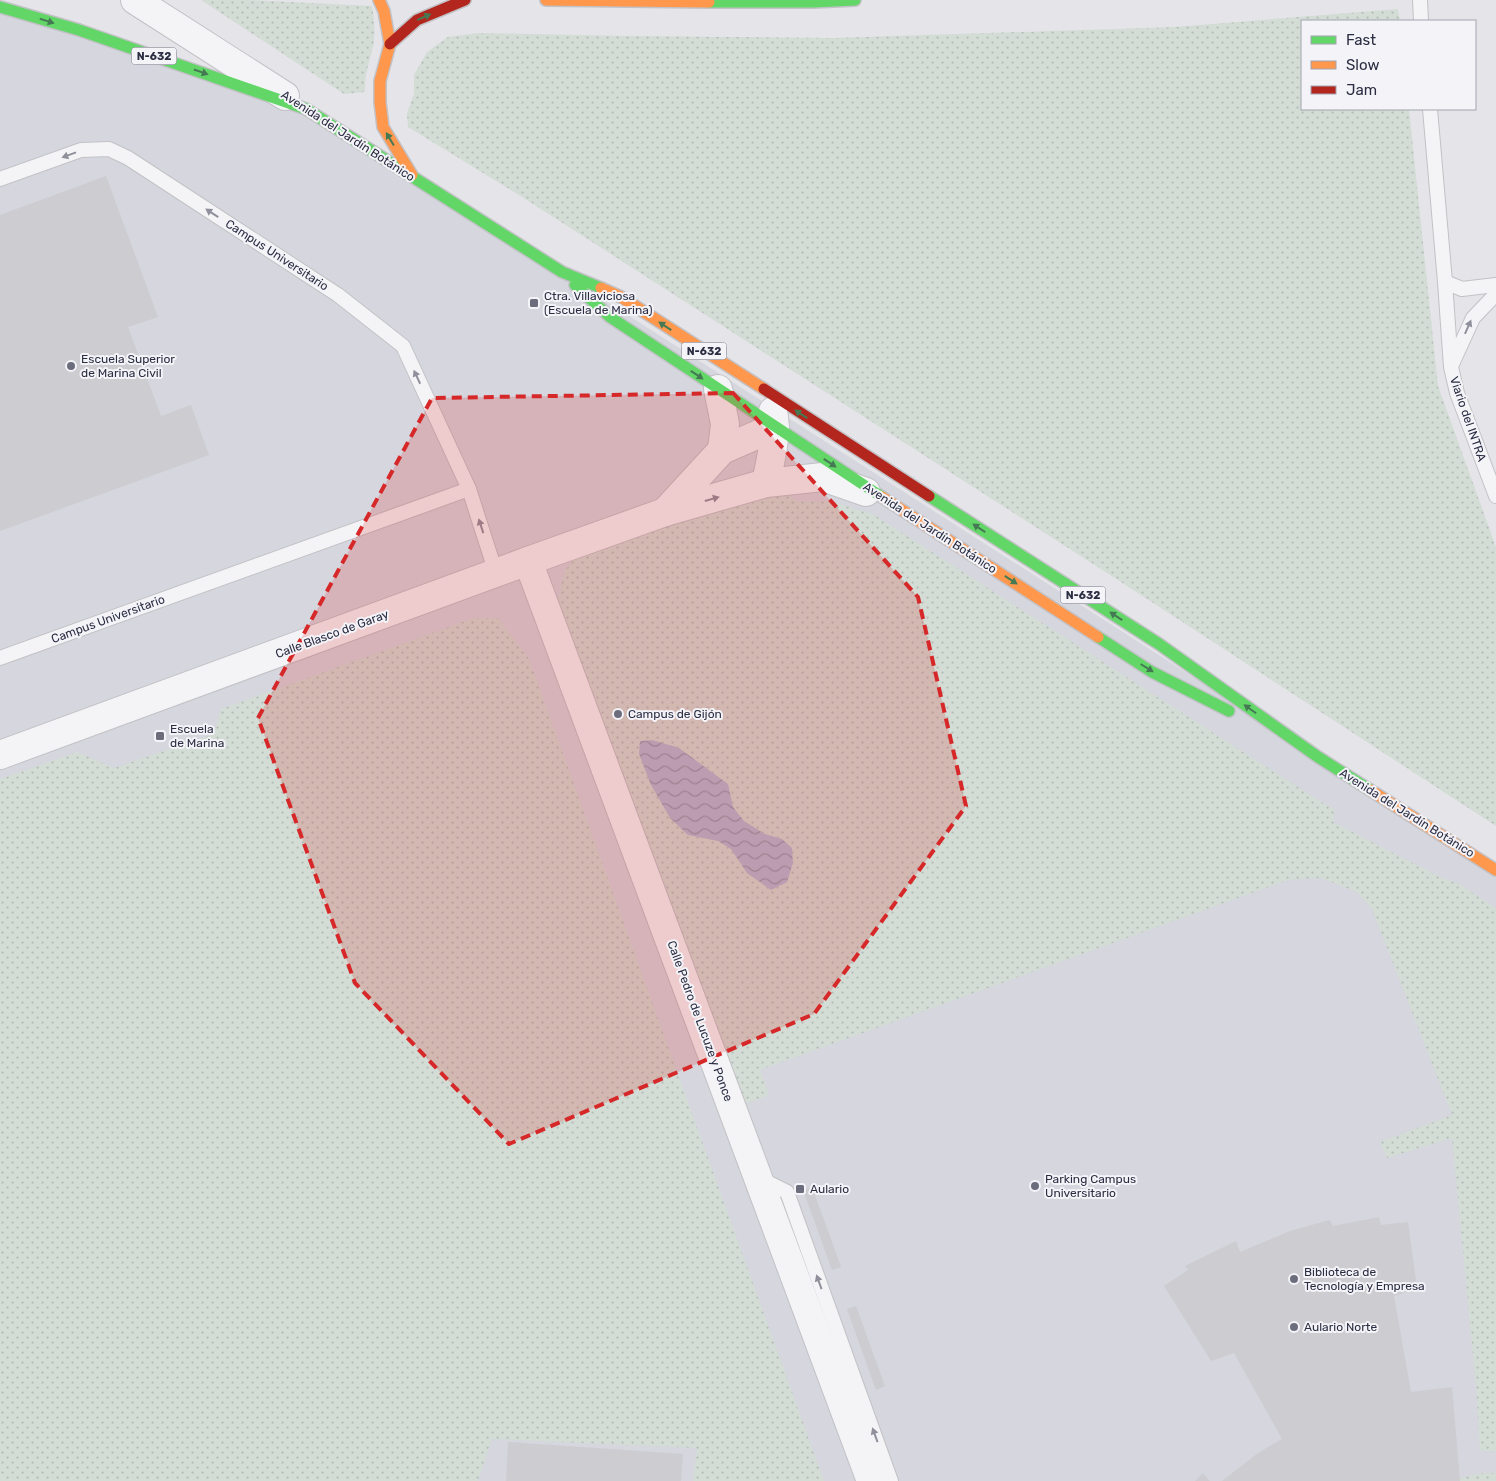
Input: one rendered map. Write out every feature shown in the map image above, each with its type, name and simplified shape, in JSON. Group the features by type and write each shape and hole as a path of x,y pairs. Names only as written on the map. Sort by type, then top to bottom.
{"main road":[{"name":"N-632","path":"379,0 384,11 390,44 380,81 383,127 416,180"},
{"path":"390,44 417,20 465,0"},
{"path":"546,0 794,2 855,0"},
{"name":"N-632","path":"0,7 79,30 306,109"},
{"name":"Avenida del Jardín Botánico","path":"306,109 562,272 621,298 762,388 1159,644 1318,757 1496,870"},
{"name":"Avenida del Jardín Botánico","path":"562,272 610,317 881,497 1152,672 1318,757"}],"street":[{"name":"Avenida del Jardín Botánico","path":"135,0 306,109"},
{"path":"762,388 774,412 775,427 766,483"},
{"path":"718,389 725,424 722,450"},
{"path":"775,427 842,440"},
{"name":"Calle Blasco de Garay","path":"665,512 722,450 775,427"},
{"name":"Calle Blasco de Garay","path":"0,755 665,512 766,483 823,477 881,497"},
{"name":"Calle Pedro de Lucuze y Ponce","path":"528,561 871,1481"}],"lane":[{"path":"1420,0 1422,20"},
{"path":"1430,110 1445,282 1450,367"},
{"name":"Campus Universitario","path":"0,179 82,150 109,149 128,158 338,294 403,346 469,489 496,573"},
{"path":"1445,282 1462,289 1496,286"},
{"name":"Viario del INTRA","path":"1496,294 1473,318 1450,367 1457,393 1496,496"},
{"name":"Campus Universitario","path":"0,658 469,489"},
{"path":"759,1178 787,1192 891,1481"}],"highlighted area":[{"path":"733,393 918,597 966,806 814,1014 509,1144 355,983 258,718 432,398"}],"shaded area":[{"path":"201,0 248,0 372,6 374,41 367,72 365,92 344,94"},
{"name":"Campus de Gijón","path":"0,7 306,109 1496,870 1496,1481 0,1481"},
{"path":"1398,9 1400,20 1301,20 1301,110 1409,110 1438,386 1496,547 1496,826 1104,571 519,195 408,127 407,113 414,94 414,75 427,52 448,37 479,33 834,38 1175,27"},
{"path":"766,483 798,501 833,502 873,514 1335,810 1333,822 1440,877 1459,884 1496,908 1496,1452 1480,1450 1476,1386 1452,1138 1387,1158 1380,1142 1452,1115 1372,909 1357,892 1321,878 1288,880 760,1070 769,1095 732,1109 552,626 565,570 595,537"},
{"path":"474,618 498,618 529,659 824,1481 693,1481 697,1448 492,1439 478,1481 0,1481 0,779 77,752 114,768 214,734 221,709"},
{"path":"1482,1473 1496,1473 1496,1481 1447,1481"}],"water":[{"path":"652,740 679,748 728,784 733,807 744,821 765,834 782,839 792,848 793,863 787,882 771,890 747,873 731,849 718,841 688,835 670,818 651,785 639,754 640,741"}],"building":[{"name":"Escuela Superior de Marina Civil","path":"106,176 158,317 128,327 161,416 191,405 209,455 0,531 0,215"},
{"path":"812,1187 841,1267 832,1270 803,1190"},
{"name":"Aulario Norte","path":"1379,1217 1381,1225 1408,1222 1417,1288 1394,1296 1411,1392 1452,1387 1460,1481 1222,1481 1258,1453 1282,1439 1234,1353 1211,1361 1164,1286 1188,1270 1185,1266 1236,1241 1240,1252 1290,1231 1330,1220 1333,1226"},
{"path":"856,1306 885,1386 876,1390 847,1309"},
{"path":"508,1442 683,1454 681,1481 506,1481"},
{"path":"1203,1473 1210,1481 1195,1481"}],"traffic: fast":[{"path":"709,2 855,0"},
{"path":"0,7 79,30 306,109 562,272 601,288"},
{"path":"575,285 610,317 882,497"},
{"path":"929,496 1159,644 1318,757 1370,790"},
{"path":"1098,637 1152,672 1229,711"}],"traffic: slow":[{"path":"379,0 384,11 390,44 380,81 383,127 412,175"},
{"path":"546,0 709,2"},
{"path":"601,288 621,297 764,389"},
{"path":"882,497 1098,637"},
{"path":"1370,790 1496,870"}],"traffic: jam":[{"path":"390,44 417,20 465,0"},
{"path":"764,389 929,496"}],"place":[{"name":"Ctra. Villaviciosa (Escuela de Marina)","path":"534,303"},
{"name":"Escuela Superior de Marina Civil","path":"71,366"},
{"name":"Campus de Gijón","path":"618,714"},
{"name":"Escuela de Marina","path":"160,736"},
{"name":"Parking Campus Universitario","path":"1035,1186"},
{"name":"Aulario","path":"800,1189"},
{"name":"Biblioteca de Tecnología y Empresa","path":"1294,1279"},
{"name":"Aulario Norte","path":"1294,1327"}]}
